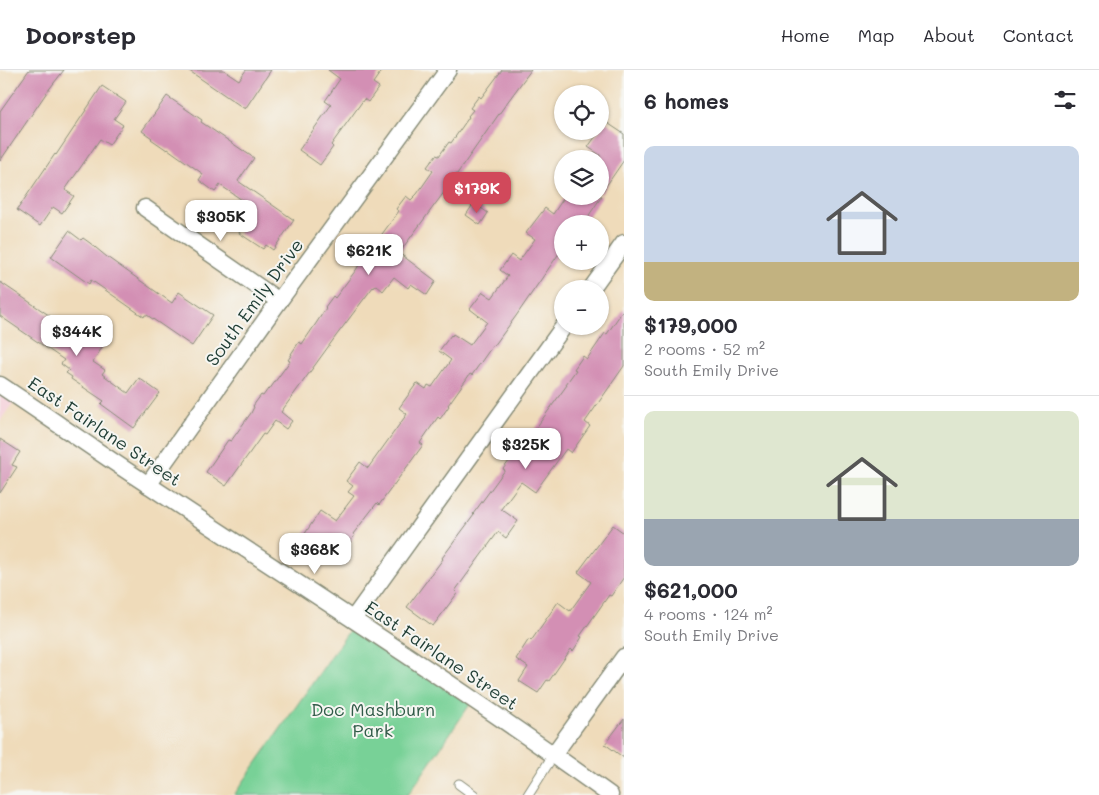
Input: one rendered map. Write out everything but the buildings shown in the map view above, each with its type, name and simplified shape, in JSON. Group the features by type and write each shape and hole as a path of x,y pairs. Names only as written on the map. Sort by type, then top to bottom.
{"street":[{"name":"South Emily Drive","path":"148,485 279,301 448,70"},
{"path":"145,208 279,301"},
{"path":"597,280 624,243"},
{"path":"353,619 558,335"},
{"name":"East Fairlane Street","path":"0,385 554,754 610,795"},
{"path":"554,754 624,657"}],"lane":[{"path":"528,795 554,754"},
{"path":"458,784 474,795"}],"shaded area":[{"path":"0,385 18,396 0,421"}],"green space":[{"name":"Doc Mashburn Park","path":"356,621 473,700 408,795 234,795"}]}
